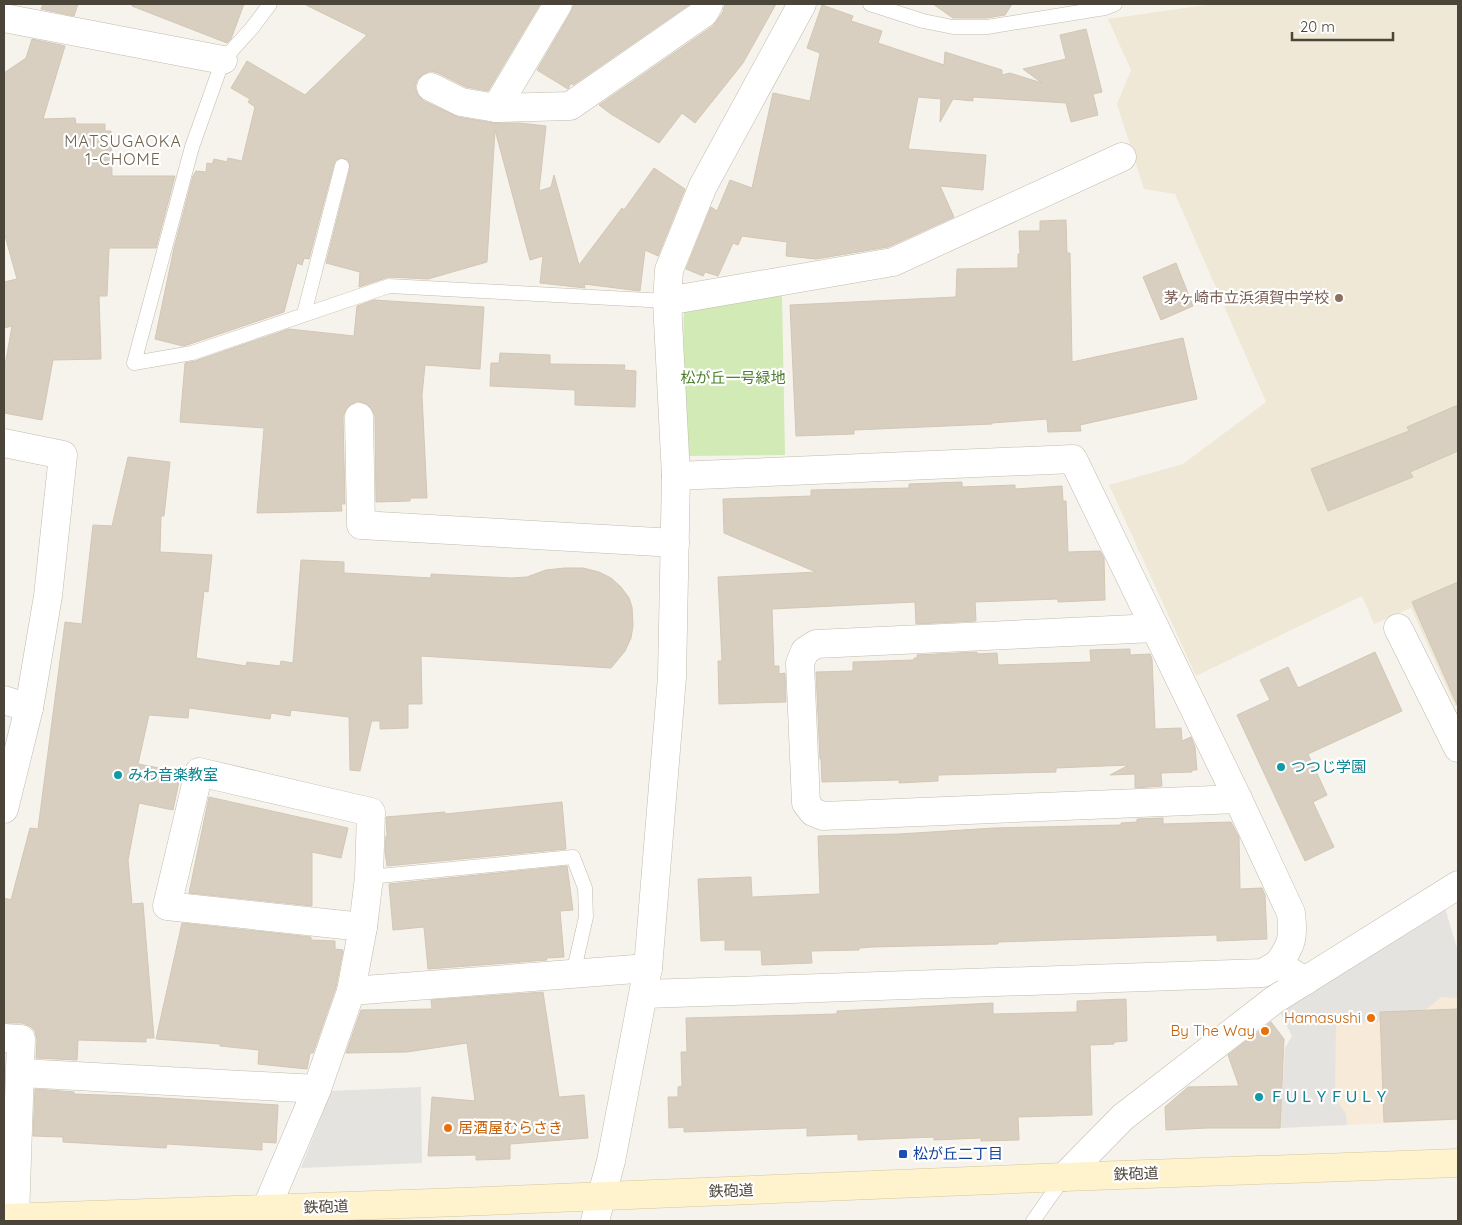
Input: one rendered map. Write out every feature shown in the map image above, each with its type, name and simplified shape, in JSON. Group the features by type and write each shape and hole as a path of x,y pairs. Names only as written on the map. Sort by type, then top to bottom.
{"street":[{"path":"496,108 558,4"},
{"path":"431,87 461,102 496,108 570,106 704,13 709,4"},
{"path":"595,1221 611,1162 647,981 672,677 676,476 667,301 669,270 703,186 802,4"},
{"path":"4,18 223,60"},
{"path":"667,301 894,262 1122,157"},
{"path":"359,417 361,525 675,543"},
{"path":"4,443 63,455 48,596 29,708 4,809"},
{"path":"351,992 573,974 647,981 1263,973 1278,964 1289,949 1294,931 1291,913 1073,459 676,476"},
{"path":"1155,628 816,644 805,651 800,663 806,803 813,812 823,816 1238,800"},
{"path":"1398,628 1458,748"},
{"path":"4,700 29,708"},
{"path":"262,1215 317,1089 351,992 363,927 369,877 371,812 199,772 167,906 363,927"},
{"path":"1064,1177 1123,1117 1274,1000 1458,885"},
{"path":"1278,964 1305,981"},
{"path":"4,1038 21,1039 21,1073 9,1218"},
{"path":"21,1073 317,1089"},
{"name":"鉄砲道","path":"9,1218 262,1215 602,1195 1458,1163"}],"lane":[{"path":"270,4 252,28 223,60 192,147 134,363 192,353 389,286 667,301"},
{"path":"870,4 924,21 954,27 987,27 1105,8 1115,4"},
{"path":"304,314 342,166"},
{"path":"369,877 573,857 585,888 586,917 573,974"},
{"path":"1033,1221 1064,1177"}],"shaded area":[{"name":"茅ヶ崎市立浜須賀中学校","path":"1212,4 1458,4 1458,705 1455,706 1411,608 1374,624 1362,596 1196,676 1109,485 1183,464 1266,402 1175,194 1144,189 1117,104 1131,70 1108,19"},
{"path":"1441,895 1458,951 1458,998 1442,997 1411,1020 1336,1024 1335,1097 1346,1114 1347,1125 1280,1128 1285,1048 1292,1036 1274,1000"},
{"name":"Hamasushi","path":"1458,951 1458,1120 1280,1128 1285,1048 1292,1036 1274,1000"},
{"path":"421,1087 422,1163 301,1168 331,1091"}],"green space":[{"name":"松が丘一号緑地","path":"782,296 785,455 681,456 684,300"}],"building":[{"path":"43,4 78,4 74,16 41,9"},
{"path":"132,4 244,4 231,39 227,43 132,6"},
{"path":"304,4 540,4 488,91 466,87 431,71 423,74 417,80 415,87 418,95 424,101 458,117 494,123 546,126 539,191 551,187 554,175 579,265 622,208 624,210 654,168 685,189 658,256 645,250 640,291 584,284 585,288 540,283 543,256 530,260 495,130 487,262 428,279 389,277 359,287 360,272 326,263 350,168 348,160 340,158 334,164 309,259 304,258 302,265 297,263 284,312 183,346 155,339 174,248 193,176 196,171 206,172 207,163 212,164 214,159 227,162 228,158 242,161 255,107 248,102 250,99 231,88 247,61 305,95 367,35"},
{"path":"574,4 690,4 573,85 571,83 568,89 537,70"},
{"path":"725,4 776,4 743,63 695,123 682,113 659,143 599,105 713,26 723,12"},
{"path":"933,4 1012,4 1005,15 986,18 953,18"},
{"path":"822,5 853,16 851,21 882,31 878,43 944,65 945,52 1002,70 1002,75 1010,73 1042,83 1023,69 1066,59 1060,35 1086,29 1102,92 1093,94 1098,115 1071,122 1066,103 973,97 973,101 953,99 940,122 941,99 918,97 908,149 986,155 983,190 940,186 954,217 888,247 816,259 786,256 787,242 742,236 738,245 733,243 718,276 705,272 703,276 686,269 711,207 717,211 730,180 752,188 773,93 810,101 820,53 807,48"},
{"path":"32,39 65,46 43,119 75,118 76,124 105,124 105,131 111,131 112,176 175,176 156,248 109,248 107,296 99,296 101,359 53,360 42,420 4,413 4,371 12,326 4,328 4,282 17,279 4,232 4,73 26,58"},
{"path":"1066,220 1067,253 1070,253 1072,362 1183,338 1197,399 1080,425 1081,431 1048,432 1047,419 992,424 854,430 854,434 796,436 790,305 956,297 957,269 1018,268 1018,254 1020,254 1019,231 1040,231 1040,221"},
{"path":"1176,263 1193,306 1161,320 1143,277"},
{"path":"374,300 484,307 480,369 425,365 422,395 427,498 410,498 410,501 376,502 375,416 367,404 358,401 346,409 343,417 345,504 341,504 342,511 257,513 264,428 180,422 185,363 289,329 354,336 357,306"},
{"path":"500,353 550,355 550,364 625,365 624,370 636,371 635,407 575,405 575,390 490,386 491,363 499,363"},
{"path":"1458,405 1458,451 1410,472 1413,477 1328,511 1311,469 1409,431 1407,427"},
{"path":"128,457 170,462 164,516 161,516 160,552 212,555 208,592 204,591 196,658 246,666 247,662 280,666 281,661 293,663 301,560 344,562 344,573 431,578 431,574 512,578 527,577 546,570 583,568 599,572 611,578 621,587 629,598 632,607 633,626 631,638 625,651 611,668 421,656 422,704 408,704 408,728 380,729 380,721 372,721 372,719 360,771 350,770 349,717 291,710 290,716 271,713 270,719 189,708 188,718 149,715 138,764 181,772 173,810 139,803 128,860 132,904 143,903 154,1038 146,1038 146,1042 78,1040 77,1060 36,1058 37,1040 35,1031 30,1026 22,1023 4,1023 4,898 11,900 30,828 38,829 65,622 82,624 93,525 112,526"},
{"path":"962,482 962,487 1015,485 1015,489 1062,486 1063,501 1066,501 1068,552 1100,551 1104,558 1105,600 1058,602 1058,599 975,602 976,621 916,624 915,602 772,609 774,666 779,666 779,674 785,673 786,702 719,704 718,661 722,661 718,577 816,572 724,533 723,499 811,496 811,490 909,488 909,484"},
{"path":"1458,582 1458,707 1412,602"},
{"path":"1130,649 1130,655 1150,654 1152,659 1155,729 1181,728 1182,741 1191,737 1195,747 1197,770 1192,770 1192,772 1161,773 1162,786 1135,788 1135,774 1110,775 1129,765 1056,768 1056,772 938,775 938,781 899,783 899,780 822,782 816,672 853,671 853,662 914,660 914,658 917,658 917,655 977,652 977,654 997,653 998,665 1091,662 1090,650"},
{"name":"つつじ学園","path":"1375,652 1402,711 1308,754 1327,795 1313,802 1334,847 1305,861 1237,715 1270,700 1260,680 1288,667 1298,688"},
{"path":"209,797 348,828 341,858 312,852 312,906 189,893"},
{"path":"562,802 566,849 387,866 385,851 387,836 386,817 445,812 445,814"},
{"path":"1163,818 1163,824 1231,822 1239,837 1240,889 1262,888 1265,895 1267,939 1217,941 1217,935 872,947 859,948 859,950 811,951 812,963 762,965 761,950 725,950 725,940 701,941 698,879 751,877 752,897 820,894 818,836 899,834 994,828 1121,825 1121,823 1137,822 1137,819"},
{"path":"567,866 573,910 560,911 564,957 428,969 424,927 393,930 389,884"},
{"path":"182,923 311,937 311,940 335,941 335,949 343,950 336,987 313,1053 310,1053 307,1069 258,1064 259,1050 220,1046 220,1044 156,1039"},
{"path":"543,992 559,1097 584,1095 588,1138 510,1144 510,1159 476,1160 476,1155 428,1156 432,1097 475,1101 467,1043 407,1052 346,1053 361,1010 432,1009 431,1000"},
{"path":"1126,999 1127,1041 1114,1042 1114,1044 1090,1045 1092,1115 1018,1117 1019,1140 981,1141 981,1138 934,1140 934,1137 858,1140 858,1134 807,1136 807,1128 684,1132 684,1127 669,1128 668,1097 678,1097 678,1087 682,1086 681,1052 687,1052 686,1018 837,1014 837,1011 993,1003 993,1014 1077,1012 1077,1001"},
{"path":"1458,1009 1458,1119 1384,1122 1380,1012"},
{"path":"1271,1022 1284,1039 1280,1128 1166,1130 1165,1107 1188,1087 1239,1086 1228,1055"},
{"path":"35,1089 74,1092 74,1094 278,1105 276,1143 262,1142 262,1150 167,1144 166,1148 63,1142 63,1137 33,1136"}],"place":[{"name":"茅ヶ崎市立浜須賀中学校","path":"1339,298"},
{"name":"つつじ学園","path":"1281,767"},
{"name":"みわ音楽教室","path":"118,775"},
{"name":"Hamasushi","path":"1371,1018"},
{"name":"By The Way","path":"1265,1031"},
{"name":"ＦＵＬＹＦＵＬＹ","path":"1259,1097"},
{"name":"居酒屋むらさき","path":"448,1128"},
{"name":"松が丘二丁目","path":"903,1154"}],"district":[{"name":"MATSUGAOKA 1-CHOME","path":"123,150"}]}
